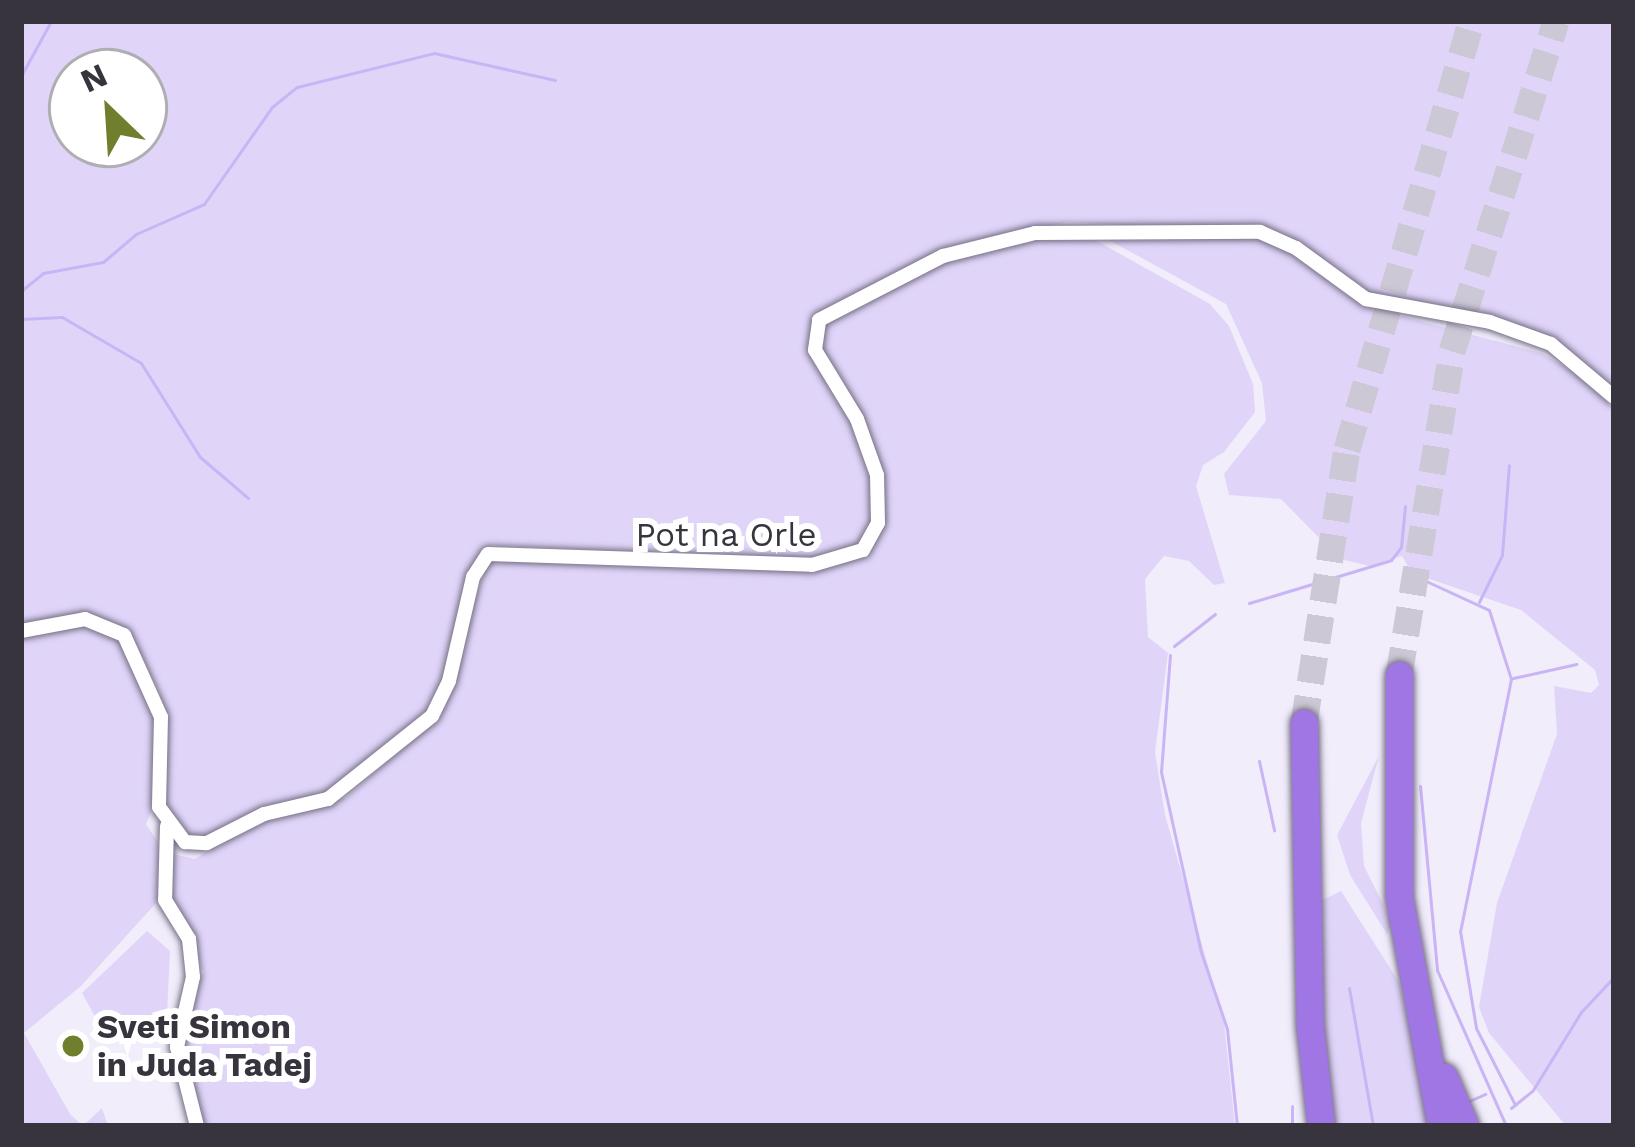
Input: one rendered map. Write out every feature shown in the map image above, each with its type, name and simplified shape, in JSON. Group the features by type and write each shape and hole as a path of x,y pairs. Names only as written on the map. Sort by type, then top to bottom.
{"highway":[{"path":"1399,675 1394,834 1414,1000 1442,1126"},
{"path":"1304,723 1310,1120"},
{"path":"1414,1000 1465,1126"}],"street":[{"name":"Pot na Orle","path":"167,826 185,842 207,843 264,814 328,799 406,741 440,702 473,578 498,550 581,562 812,565 863,550 878,523 877,475 857,419 815,350 819,320 943,256 992,240 1212,227 1260,232 1297,248 1366,299 1490,322 1551,344 1614,398"},
{"path":"21,631 85,619 124,635 160,717 158,794 167,826 165,900 189,939 193,977 177,1047 197,1126"}],"shaded area":[{"path":"21,21 1614,21 1614,390 1587,367 1506,329 1377,298 1339,275 1330,283 1363,306 1541,353 1583,378 1614,410 1614,1126 1566,1126 1489,1033 1479,1007 1497,903 1557,734 1554,686 1591,693 1599,685 1595,670 1521,610 1412,573 1402,556 1370,566 1340,559 1281,499 1229,495 1224,474 1266,421 1262,383 1226,304 1105,238 1138,226 1068,222 944,248 817,314 811,355 857,427 870,465 873,527 860,546 816,560 490,545 468,574 442,689 427,716 319,797 271,805 191,842 163,808 168,737 160,693 131,635 88,612 21,625"},
{"path":"1059,236 1095,240 1210,304 1229,326 1253,384 1255,412 1224,452 1203,465 1196,486 1225,583 1214,585 1189,561 1164,556 1145,579 1148,637 1168,653 1155,752 1165,815 1224,1022 1235,1126 201,1126 181,1059 191,988 204,973 175,905 156,903 81,986 24,1033 70,1114 83,1126 21,1126 21,638 83,625 118,636 157,716 154,805 146,824 164,852 195,859 253,822 346,798 434,721 489,560 817,569 867,554 884,514 877,458 821,347 823,324 945,259"},
{"path":"1379,756 1361,823 1364,866 1392,922 1387,934 1350,875 1337,835"},
{"path":"1341,891 1399,982 1433,1126 1329,1126 1318,902"},
{"path":"147,931 170,951 167,1014 108,1040 82,993"},
{"path":"102,1108 108,1126 83,1126"}],"waterway":[{"path":"21,76 51,21"},
{"path":"21,291 43,273 103,262 136,234 204,204 272,107 297,87 434,53 555,80"},
{"path":"21,109 21,124"},
{"path":"21,319 62,317 141,363 200,457 248,498"},
{"path":"1479,602 1502,555 1509,465"},
{"path":"1249,603 1391,560 1401,547 1405,506"},
{"path":"1426,581 1489,610 1511,679 1460,931 1476,1028 1515,1105"},
{"path":"1174,646 1215,614"},
{"path":"1170,655 1161,772 1201,952 1227,1029 1237,1126"},
{"path":"1513,678 1576,664"},
{"path":"1259,761 1274,830"},
{"path":"1420,786 1437,970 1506,1126"},
{"path":"1511,1108 1533,1090 1581,1012 1614,977"},
{"path":"1349,988 1373,1126"},
{"path":"1467,1102 1485,1094"},
{"path":"1292,1106 1292,1126"}],"tunnel":[{"path":"1304,723 1347,449 1471,21"},
{"path":"1399,675 1452,351 1556,21"}],"place":[{"name":"Sveti Simon in Juda Tadej","path":"73,1046"}]}
